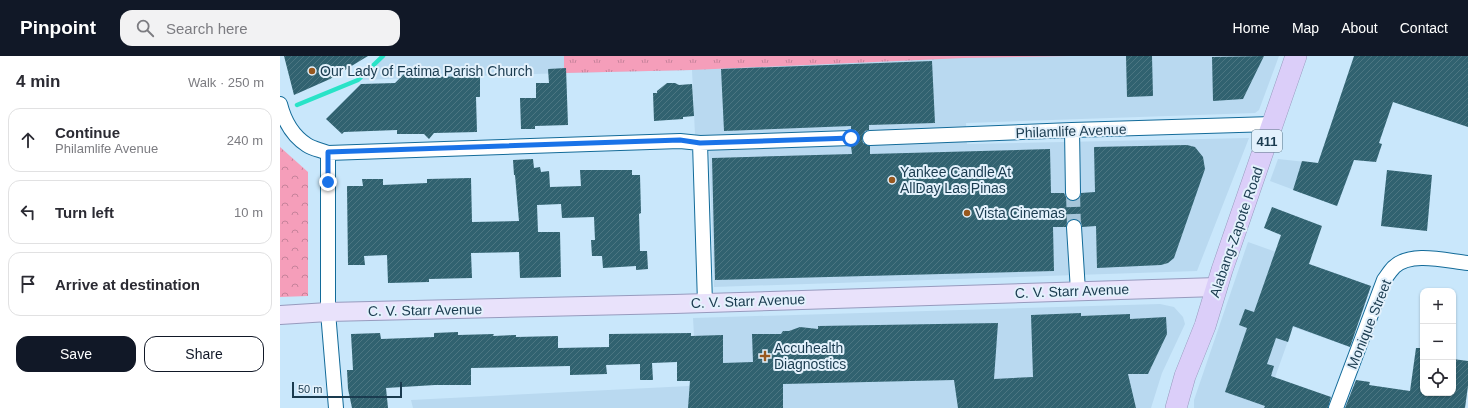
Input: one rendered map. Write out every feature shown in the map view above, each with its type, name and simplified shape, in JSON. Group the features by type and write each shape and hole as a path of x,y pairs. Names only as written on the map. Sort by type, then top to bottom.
{"highway":[{"name":"Alabang-Zapote Road","path":"1176,408 1185,376 1204,326 1296,56"}],"main road":[{"name":"C. V. Starr Avenue","path":"280,315 328,312 705,303 1217,287"}],"street":[{"path":"280,104 287,123 296,137 308,146 328,152 680,140 700,143 851,138"},
{"name":"Philamlife Avenue","path":"870,138 1273,124"},
{"path":"1072,130 1073,193"},
{"path":"700,143 705,303"},
{"path":"328,152 328,312 336,408"},
{"path":"1074,227 1078,291"},
{"name":"Monique Street","path":"1336,408 1384,280 1393,268 1401,262 1423,258 1468,263"}],"shaded area":[{"path":"383,56 1279,56 1259,110 1255,113 966,123 967,144 1249,138 1197,271 714,287 709,135 695,135 692,70 358,80"},
{"path":"1278,159 1352,167 1337,206 1270,181"},
{"path":"1248,242 1371,286 1350,347 1293,327 1264,408 1194,408 1194,400"},
{"path":"1160,304 1174,307 1183,317 1185,324 1162,373 1151,408 413,408 411,400 689,386 694,336 693,318"}],"green space":[{"path":"564,56 1070,56 964,58 692,70 564,73"},
{"path":"280,147 308,172 308,296 280,297"}],"building":[{"name":"Our Lady of Fatima Parish Church","path":"284,56 368,56 330,79 294,95"},
{"path":"1126,56 1152,56 1153,96 1127,97"},
{"path":"1264,56 1243,99 1213,101 1212,57"},
{"path":"1354,56 1468,56 1468,127 1393,102 1379,143 1382,144 1376,162 1354,160 1337,206 1293,190 1302,161 1318,163"},
{"path":"932,61 935,123 869,125 869,130 865,131 862,138 863,143 870,146 870,154 1050,149 1051,193 1064,193 1069,200 1074,201 1080,197 1081,193 1095,192 1094,147 1187,145 1195,147 1203,157 1205,169 1174,258 1168,263 1161,265 1097,268 1096,226 1082,227 1081,222 1074,219 1069,220 1066,227 1053,227 1054,271 715,280 712,158 852,154 851,146 856,145 859,138 858,133 855,130 851,130 851,126 724,131 721,69"},
{"path":"566,68 568,125 535,126 535,129 521,129 520,98 536,98 536,83 549,83 548,69"},
{"path":"407,71 412,76 423,77 480,76 480,97 476,97 477,132 434,133 429,139 424,134 397,134 397,130 344,132 342,134 326,119 361,84 395,83"},
{"path":"667,83 675,83 679,85 692,84 694,116 683,117 683,119 654,121 653,93 657,93 657,91"},
{"path":"533,159 534,168 540,167 541,172 549,171 550,187 581,186 580,170 632,170 632,175 640,175 640,251 647,251 648,269 636,270 636,266 603,268 602,256 592,256 591,240 595,240 594,217 562,218 561,204 537,205 538,232 560,232 561,277 520,278 519,252 471,253 472,278 429,279 429,282 388,283 387,255 364,256 365,265 348,265 347,186 363,186 362,179 383,179 383,185 427,183 427,179 471,178 472,222 519,221 513,160"},
{"path":"1387,170 1432,175 1427,231 1381,226"},
{"path":"1272,207 1322,226 1309,264 1371,286 1350,347 1293,326 1288,342 1276,338 1267,364 1274,366 1271,376 1331,397 1328,408 1264,408 1265,406 1225,392 1247,328 1239,325 1245,309 1254,312 1281,235 1264,228"},
{"path":"1081,313 1081,316 1130,314 1130,319 1166,317 1167,334 1148,374 1128,374 1136,408 958,408 954,380 783,384 783,408 688,408 690,381 677,381 677,362 652,363 653,380 640,380 640,364 606,365 607,374 570,375 570,366 471,368 471,385 435,385 386,388 388,408 352,408 348,389 347,370 353,370 351,334 380,333 381,339 434,337 434,333 458,332 458,335 494,334 493,336 516,335 516,337 558,336 558,348 609,347 609,334 691,333 691,336 723,335 723,363 753,362 752,334 781,334 783,331 789,331 800,327 818,329 818,326 998,323 994,379 1033,377 1031,315"},
{"path":"1416,348 1420,348 1420,396 1456,396 1456,359 1468,361 1468,386 1465,408 1345,408 1356,380 1370,382 1369,385 1410,391"}],"waterway":[{"path":"297,105 358,80 383,56"}],"tunnel":[{"path":"1073,193 1074,227"}],"place":[{"name":"Our Lady of Fatima Parish Church","path":"312,71"},
{"name":"Yankee Candle At AllDay Las Pinas","path":"892,180"},
{"name":"Vista Cinemas","path":"967,213"},
{"name":"Accuhealth Diagnostics","path":"765,356"}],"route":[{"path":"328,182 328,152 680,140 700,143 851,138"}]}
